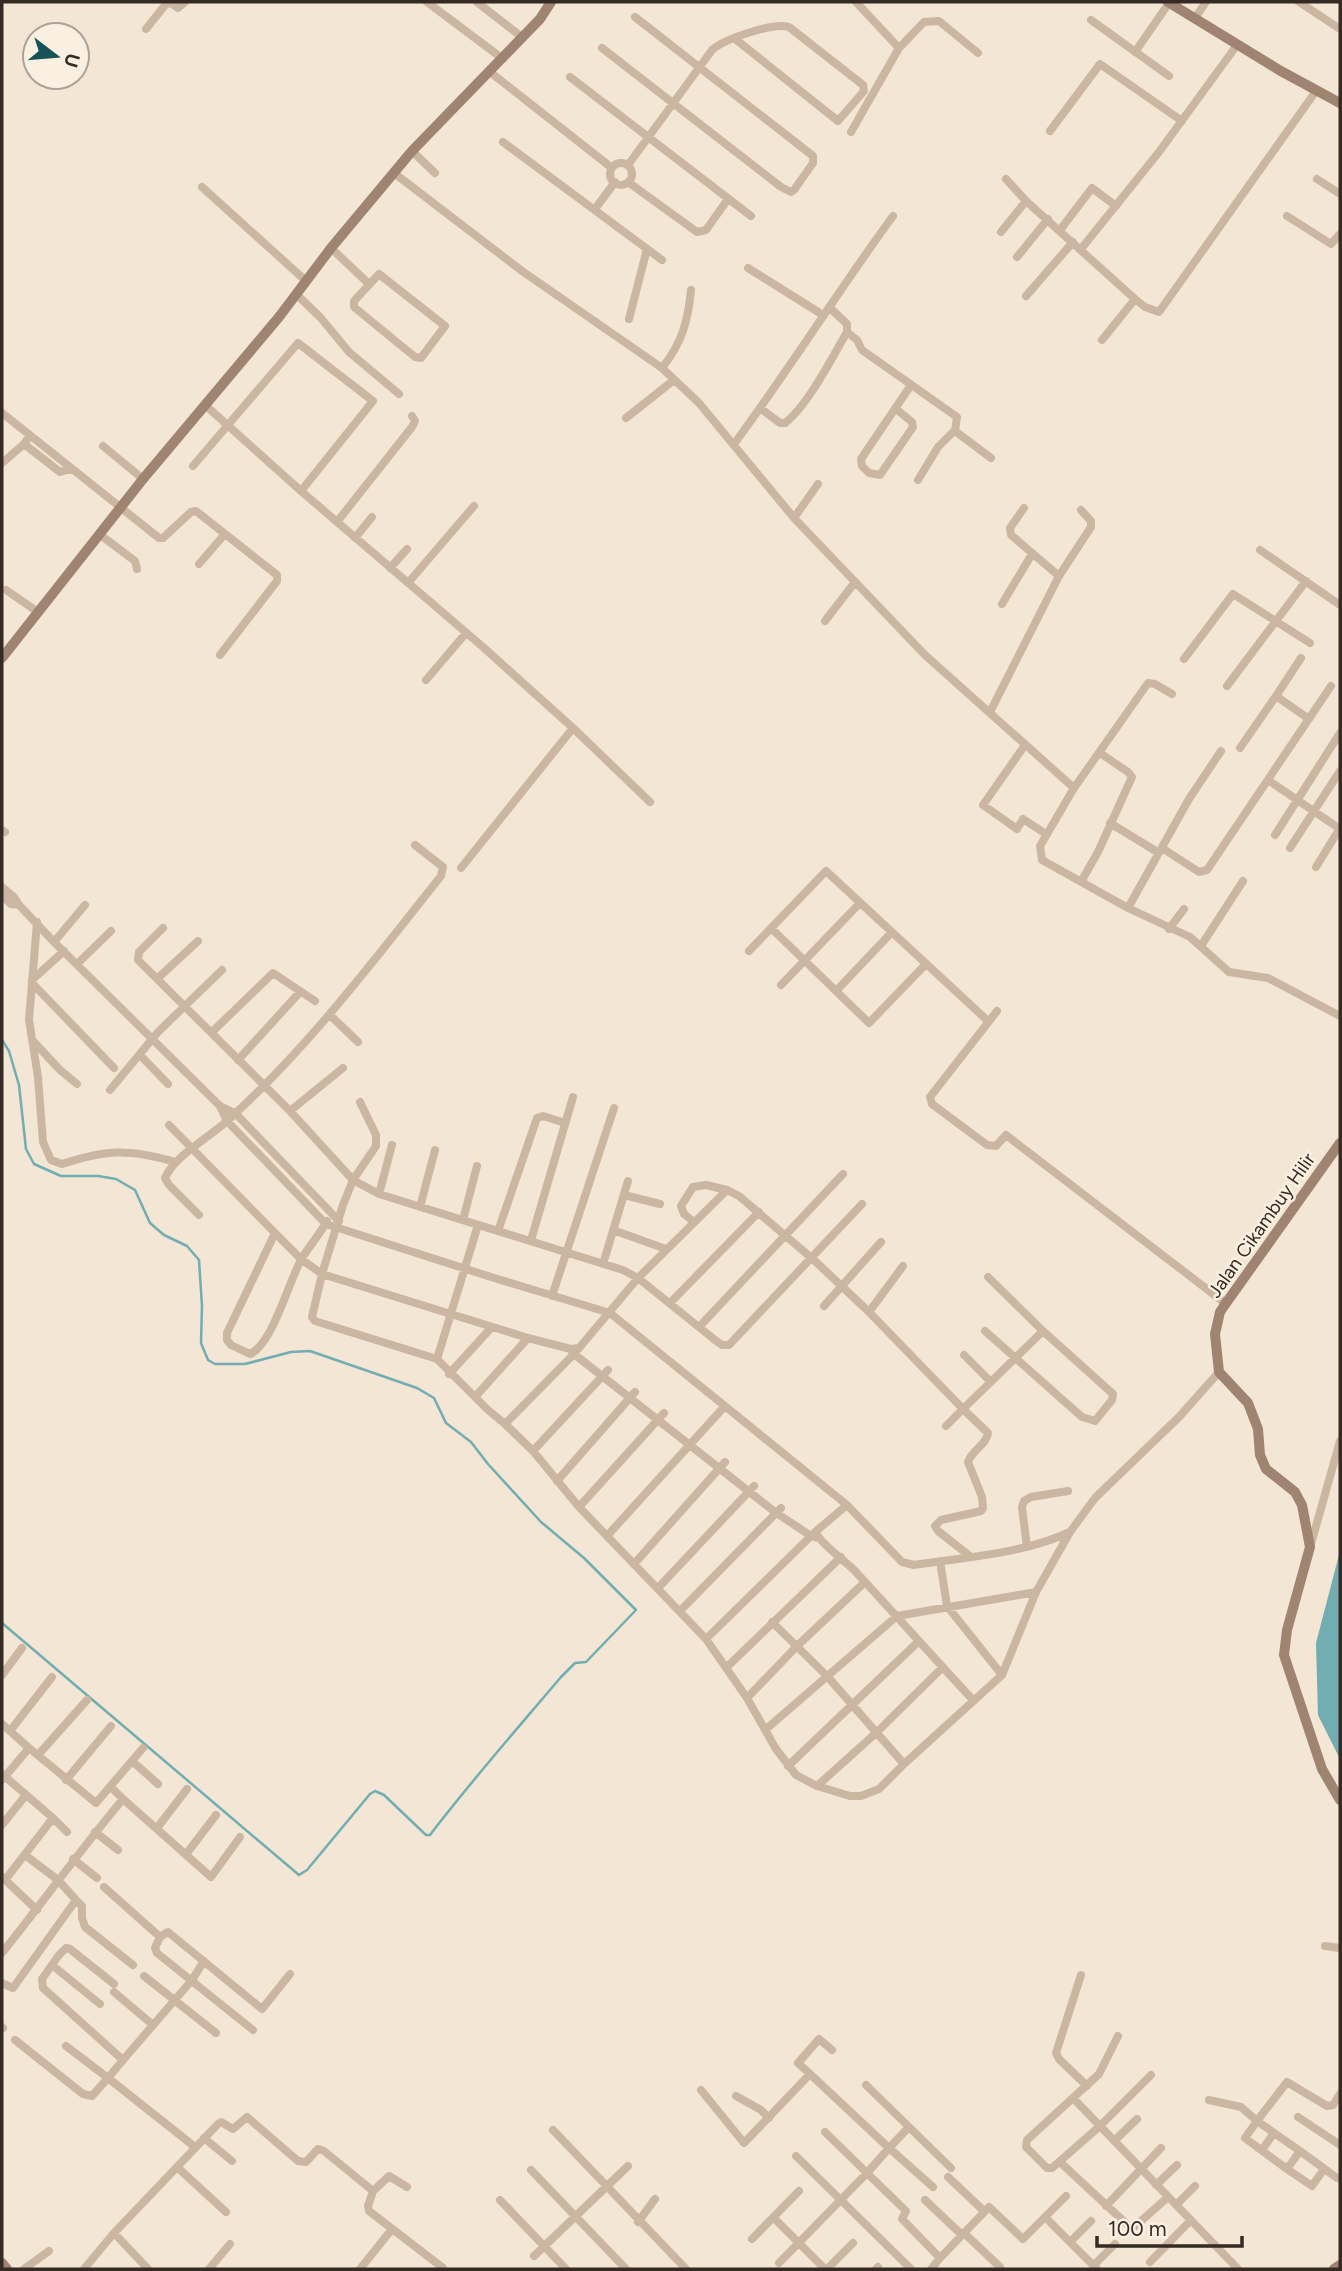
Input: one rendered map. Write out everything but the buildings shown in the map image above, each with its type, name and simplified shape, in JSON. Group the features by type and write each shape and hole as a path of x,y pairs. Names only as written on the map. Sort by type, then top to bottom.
{"street":[{"path":"146,29 166,4 169,2 180,8 185,2"},
{"path":"427,2 503,59"},
{"path":"477,2 523,38"},
{"path":"2,658 143,479 412,151 523,38 551,2"},
{"path":"1135,52 1168,2 1237,45 1340,103"},
{"path":"1195,18 1206,2"},
{"path":"1298,2 1340,29"},
{"path":"860,3 899,48"},
{"path":"602,48 781,187 788,191 794,190 813,163 813,156 635,18"},
{"path":"1091,20 1169,76"},
{"path":"851,132 899,48 924,22 939,21 978,53"},
{"path":"628,165 717,46 734,38 778,25 789,27 863,85 864,91 838,121 734,38"},
{"path":"1081,249 1182,121 1237,45"},
{"path":"1050,131 1100,64 1182,121"},
{"path":"489,72 612,168"},
{"path":"570,77 751,216"},
{"path":"1006,179 1026,201 1135,299 1155,312 1162,309 1316,91"},
{"path":"503,142 662,260"},
{"path":"412,151 435,173"},
{"path":"617,164 628,165 632,175 628,182 614,182 611,176 612,168 617,164"},
{"path":"394,173 522,271 662,368 699,402 793,518 935,665 1074,788"},
{"path":"1317,179 1340,194"},
{"path":"595,209 614,182"},
{"path":"628,182 697,232 706,230 728,200"},
{"path":"202,187 306,281"},
{"path":"1060,230 1092,188 1116,206"},
{"path":"1000,232 1026,201"},
{"path":"734,444 893,216"},
{"path":"1287,216 1331,244 1340,234"},
{"path":"1017,257 1048,219"},
{"path":"1026,296 1073,242"},
{"path":"331,248 365,281"},
{"path":"629,319 647,248"},
{"path":"748,268 823,315"},
{"path":"382,275 444,326 421,358 415,357 355,309 354,301 365,281 382,275"},
{"path":"662,368 679,343 690,306 691,290"},
{"path":"296,294 320,317 349,352 399,394"},
{"path":"1102,340 1135,299"},
{"path":"760,408 780,423 785,423 819,379 846,332 847,324 829,307"},
{"path":"846,332 857,340 862,350 957,417 955,430 938,447 918,480"},
{"path":"193,466 297,343 372,399 372,403 301,491"},
{"path":"626,418 674,380"},
{"path":"895,408 912,422 913,427 880,475 869,473 862,466 861,459 895,408 911,385"},
{"path":"205,405 573,727 650,802"},
{"path":"2,413 41,452 162,539 193,510 275,573 278,579 220,655"},
{"path":"337,522 412,427 415,421 412,416"},
{"path":"955,430 991,458"},
{"path":"2,463 26,439"},
{"path":"103,446 143,479"},
{"path":"793,518 818,484"},
{"path":"408,583 474,506"},
{"path":"1024,508 1010,528 1011,535 1059,576"},
{"path":"990,712 1059,576 1092,523 1081,510"},
{"path":"355,538 372,517"},
{"path":"99,534 135,561 136,569"},
{"path":"199,564 224,535"},
{"path":"390,568 407,549"},
{"path":"1259,550 1340,605"},
{"path":"1002,604 1032,554"},
{"path":"1227,686 1306,581"},
{"path":"825,621 855,582"},
{"path":"6,590 38,612"},
{"path":"1184,659 1231,595 1236,595 1310,643"},
{"path":"425,680 466,633"},
{"path":"1240,748 1301,658"},
{"path":"1172,694 1148,683 1074,788 1046,834 1040,846 1042,860 1128,908 1189,937 1229,972 1268,978 1340,1016"},
{"path":"1110,824 1199,872 1205,872 1331,686"},
{"path":"1276,696 1309,719"},
{"path":"461,868 573,727"},
{"path":"1275,835 1340,733"},
{"path":"1026,745 983,805 1017,829 1023,818 1046,834"},
{"path":"1128,908 1189,799 1221,751"},
{"path":"1082,880 1098,852 1132,777 1100,752"},
{"path":"1290,848 1340,771"},
{"path":"1268,780 1340,829 1316,867"},
{"path":"199,1215 165,1177 176,1162 265,1086 330,1015 443,873 441,864 415,845"},
{"path":"749,951 826,871 988,1021"},
{"path":"1201,946 1243,881"},
{"path":"2,887 220,1106 235,1113 337,1222 464,1269 610,1313 846,1504 902,1562 914,1565 971,1557 1027,1547 1070,1532"},
{"path":"2,896 11,904 19,905"},
{"path":"781,985 860,902"},
{"path":"54,942 85,905"},
{"path":"1169,929 1184,909"},
{"path":"37,922 29,1020 34,1041 43,1142 51,1160 62,1164 102,1152 118,1151 144,1153 176,1162"},
{"path":"163,928 137,956 290,1111 353,1180 379,1194 631,1273 722,1345 729,1345 862,1204"},
{"path":"771,928 869,1023 926,964"},
{"path":"77,964 111,930"},
{"path":"836,991 892,932"},
{"path":"158,978 198,941"},
{"path":"32,981 64,951"},
{"path":"110,1090 185,1005 222,970"},
{"path":"212,1032 273,973 316,1001"},
{"path":"32,981 114,1068"},
{"path":"238,1060 300,992"},
{"path":"997,1011 930,1097 932,1104 987,1145 996,1146 1006,1135 1225,1304"},
{"path":"330,1015 358,1042"},
{"path":"34,1041 59,1069 77,1084"},
{"path":"140,1055 168,1084"},
{"path":"290,1111 343,1068"},
{"path":"531,1240 573,1097"},
{"path":"360,1102 377,1141 373,1153 353,1180 337,1222 312,1315 315,1321 437,1359 533,1451 579,1507 706,1639 727,1667 788,1766 803,1780 850,1796 861,1796 879,1789 1002,1675 1036,1592 1070,1532 1095,1498 1222,1376 1242,1395 1250,1408 1258,1429 1260,1455 1266,1469 1298,1495 1310,1547"},
{"path":"220,1106 227,1121 326,1224"},
{"path":"552,1296 614,1108"},
{"path":"498,1231 535,1120 543,1116 565,1124"},
{"path":"169,1125 301,1259 322,1274 450,1316 575,1350 661,1417 689,1443 723,1465 841,1557 973,1700"},
{"path":"379,1194 392,1144"},
{"name":"Jalan Cikambuy Hilir","path":"1222,1376 1215,1334 1220,1312 1339,1149"},
{"path":"420,1207 435,1150"},
{"path":"463,1220 477,1166"},
{"path":"699,1327 843,1174"},
{"path":"603,1264 628,1181"},
{"path":"694,1222 684,1214 681,1206 693,1187 706,1185 727,1190 759,1212 869,1312 988,1433 987,1439 971,1455 968,1462 982,1497 983,1508 981,1511 941,1520 935,1526 971,1557"},
{"path":"505,1423 610,1313 666,1248 727,1190"},
{"path":"624,1195 660,1204"},
{"path":"670,1303 759,1212"},
{"path":"275,1233 227,1332 227,1340 231,1345 250,1354 256,1350 276,1319 301,1259 326,1224 337,1222"},
{"path":"437,1359 478,1225"},
{"path":"613,1230 666,1248"},
{"path":"824,1306 881,1242"},
{"path":"869,1312 903,1266"},
{"path":"985,1331 1082,1417 1095,1421 1112,1400 1113,1394 1042,1331 988,1277"},
{"path":"450,1374 491,1328"},
{"path":"946,1426 1042,1331"},
{"path":"475,1397 528,1338"},
{"path":"964,1355 991,1382"},
{"path":"533,1451 606,1373"},
{"path":"557,1480 632,1394"},
{"path":"607,1536 724,1407"},
{"path":"579,1507 661,1417"},
{"path":"1340,1441 1286,1630 1284,1655 1322,1769 1340,1800"},
{"path":"634,1564 723,1465"},
{"path":"657,1588 752,1489"},
{"path":"1027,1547 1022,1507 1024,1501 1031,1497 1068,1491"},
{"path":"706,1639 846,1504"},
{"path":"680,1611 778,1510"},
{"path":"727,1667 841,1557"},
{"path":"940,1561 947,1606 1002,1675"},
{"path":"747,1698 865,1582"},
{"path":"765,1730 897,1616 1036,1592"},
{"path":"772,1622 827,1676 904,1764"},
{"path":"788,1766 919,1641"},
{"path":"2,1675 22,1648"},
{"path":"817,1786 943,1667"},
{"path":"10,1731 52,1677"},
{"path":"38,1755 87,1700"},
{"path":"2,1724 95,1803 143,1748"},
{"path":"66,1780 111,1726"},
{"path":"29,1748 3,1777 67,1832"},
{"path":"132,1761 158,1784"},
{"path":"111,1787 211,1877 240,1837"},
{"path":"157,1828 187,1789"},
{"path":"2,1825 26,1795"},
{"path":"2,1953 73,1859 123,1799"},
{"path":"187,1853 216,1815"},
{"path":"37,1910 3,1879 52,1818"},
{"path":"95,1832 118,1850"},
{"path":"25,1854 58,1880 82,1906 85,1927 133,1965"},
{"path":"73,1859 97,1878"},
{"path":"104,1887 160,1937"},
{"path":"2,1983 13,1988 76,1900"},
{"path":"253,2031 155,1951 160,1937 167,1932 262,2009 290,1974"},
{"path":"1325,1946 1340,1948"},
{"path":"123,2060 46,1992 41,1982 59,1955 66,1948 70,1949 153,2025"},
{"path":"15,2040 83,2094 92,2096 192,1980 204,1961"},
{"path":"52,1965 100,2004"},
{"path":"1081,1975 1056,2053 1087,2086"},
{"path":"144,1976 216,2033"},
{"path":"1118,2036 1101,2071 1026,2142 1026,2147 1049,2169 1100,2126 1151,2075"},
{"path":"832,2050 819,2039 798,2063 933,2187"},
{"path":"66,2046 195,2147"},
{"path":"701,2090 744,2143 810,2074"},
{"path":"1324,2169 1312,2186 1245,2138 1287,2082 1327,2106 1333,2105 1340,2094"},
{"path":"866,2085 951,2168"},
{"path":"736,2096 761,2110 769,2118"},
{"path":"1073,2098 1238,2269"},
{"path":"1209,2100 1241,2107 1337,2178"},
{"path":"84,2269 114,2233 220,2123 233,2129 250,2117 298,2161 306,2162 315,2150 322,2150 373,2191"},
{"path":"1298,2117 1340,2145"},
{"path":"1114,2141 1137,2119"},
{"path":"779,2263 841,2202 909,2127"},
{"path":"553,2130 638,2222 686,2269"},
{"path":"825,2132 905,2211 903,2220 940,2258"},
{"path":"1262,2150 1275,2133"},
{"path":"204,2138 232,2161"},
{"path":"1106,2206 1161,2148"},
{"path":"1287,2169 1300,2151"},
{"path":"796,2156 911,2269"},
{"path":"1060,2162 1133,2229 1168,2197"},
{"path":"534,2256 628,2165"},
{"path":"1156,2185 1177,2165"},
{"path":"177,2167 226,2212"},
{"path":"531,2170 626,2269"},
{"path":"407,2188 389,2176 373,2191 368,2209 443,2268"},
{"path":"948,2177 984,2211"},
{"path":"1176,2205 1195,2186"},
{"path":"752,2239 799,2191"},
{"path":"931,2269 989,2207 1023,2239 1066,2196"},
{"path":"638,2222 655,2199"},
{"path":"500,2200 565,2269"},
{"path":"925,2200 1000,2267"},
{"path":"1045,2217 1095,2268 1115,2244"},
{"path":"774,2218 824,2269 853,2243"},
{"path":"1070,2242 1091,2221"},
{"path":"1150,2262 1191,2221"},
{"path":"360,2269 392,2229"},
{"path":"114,2233 148,2269"},
{"path":"209,2269 230,2244"},
{"path":"24,2269 49,2252"},
{"path":"2,2263 7,2269"},
{"path":"1334,2269 1340,2265"}],"water":[{"path":"1340,1551 1340,1759 1318,1715 1316,1643"}],"waterway":[{"path":"2,1040 9,1051 19,1085 26,1149 34,1164 61,1176 116,1179 135,1190 150,1223 164,1235 187,1246 199,1260 201,1343 208,1360 215,1364 245,1364 291,1352 310,1351 417,1388 434,1398 446,1423 471,1442 541,1522 584,1558 636,1610 586,1662 575,1663 561,1677 430,1835 426,1835 384,1795 375,1791 307,1870 299,1875 2,1623"}]}
